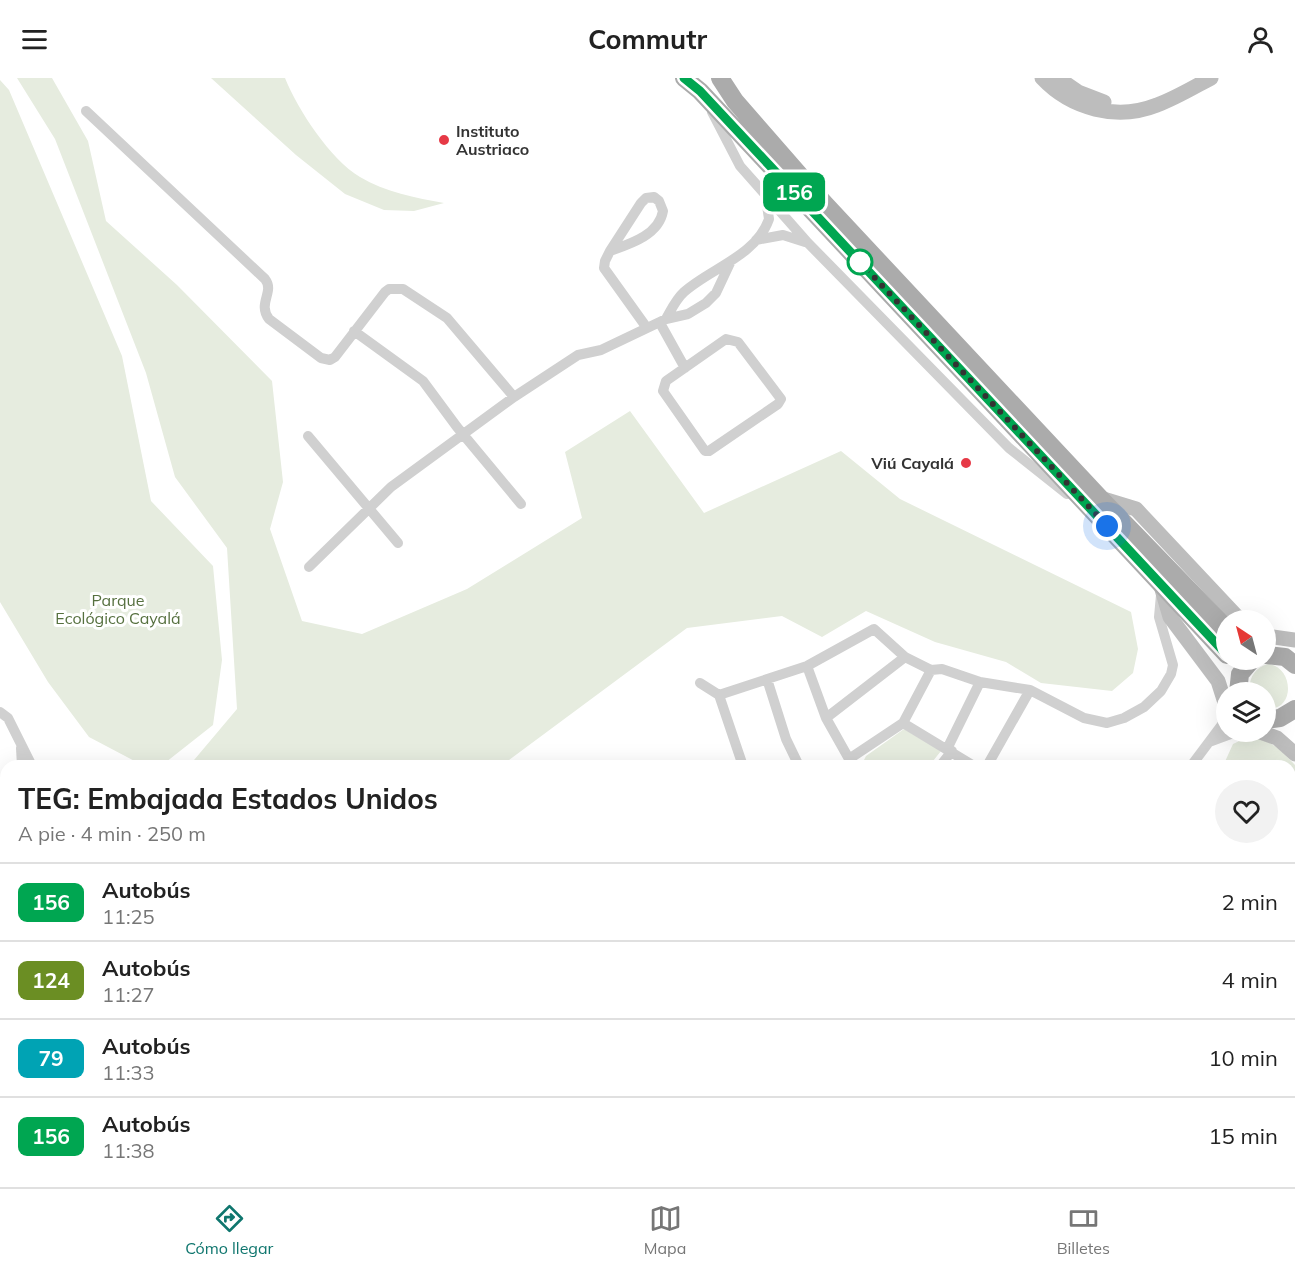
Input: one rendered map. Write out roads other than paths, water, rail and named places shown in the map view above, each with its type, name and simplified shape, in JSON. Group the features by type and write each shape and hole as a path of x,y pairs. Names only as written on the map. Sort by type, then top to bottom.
{"main road":[{"path":"684,78 700,91 1216,644"},
{"path":"720,78 735,101 824,203 1100,498 1216,618"},
{"path":"1276,656 1285,657 1295,665"}],"street":[{"path":"1042,78 1077,104 1099,110 1126,111 1158,105 1211,78"},
{"path":"1058,78 1078,92 1113,105 1138,106 1166,100"},
{"path":"700,91 740,166 808,243 1009,448 1107,526"},
{"path":"86,111 268,283 263,308 269,319 325,360 334,357 385,292 389,289 403,289 447,318 514,397"},
{"path":"663,321 682,294 731,261 756,240 769,219 765,196"},
{"path":"610,251 642,237 658,224 663,211 659,201 654,197 646,198 641,203 610,251 604,268 647,328"},
{"path":"756,240 783,236 808,243"},
{"path":"309,567 391,487 514,397 578,355 601,350 663,321 688,314 706,303 716,293 731,261"},
{"path":"663,321 685,368"},
{"path":"354,331 423,381 462,434 521,504"},
{"path":"726,339 732,339 738,342 781,399 709,451 705,451 663,391 666,381 685,368 726,339"},
{"path":"308,436 398,543"},
{"path":"1100,498 1136,509 1231,610"},
{"path":"719,695 807,666 874,629 905,657 931,670 942,669 980,682 1030,690 1084,718 1096,722 1116,722 1144,707 1161,691 1171,675 1173,665 1159,616 1161,586"},
{"path":"1161,586 1170,618 1218,682"},
{"path":"1276,637 1295,640"},
{"path":"826,718 905,657"},
{"path":"807,666 826,718 849,760"},
{"path":"855,760 903,723 931,670"},
{"path":"767,679 786,739 796,760"},
{"path":"943,760 980,682"},
{"path":"700,683 719,695 741,760"},
{"path":"990,760 1030,690"},
{"path":"0,712 8,718 29,760"},
{"path":"903,723 965,760"},
{"path":"1277,724 1295,754"},
{"path":"1196,760 1216,733"},
{"path":"1209,742 1216,739"},
{"path":"21,741 22,760"}],"place":[{"name":"Instituto Austriaco","path":"444,140"},
{"name":"Viú Cayalá","path":"966,463"}],"park label":[{"name":"Parque Ecológico Cayalá","path":"118,609"}]}
